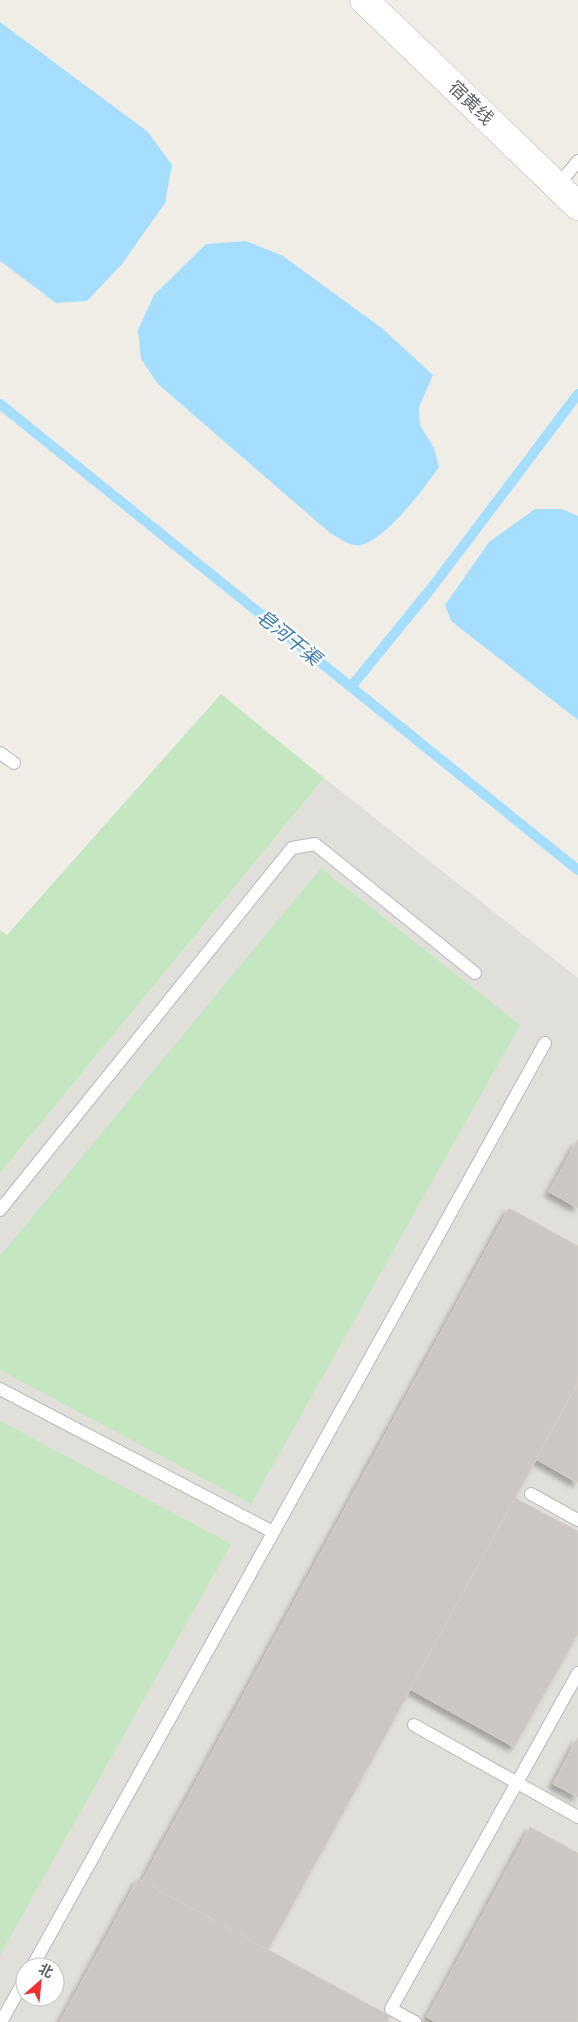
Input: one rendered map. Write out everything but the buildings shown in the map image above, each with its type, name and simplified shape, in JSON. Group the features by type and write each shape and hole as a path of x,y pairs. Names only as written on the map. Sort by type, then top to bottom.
{"main road":[{"name":"宿黄线","path":"364,0 578,206"}],"lane":[{"path":"557,186 578,161"},
{"path":"0,753 14,763"},
{"path":"0,1210 292,848 315,844 475,973"},
{"path":"38,1957 545,1042"},
{"path":"0,1389 273,1532"},
{"path":"532,1494 578,1520"},
{"path":"407,2020 391,2009 578,1673"},
{"path":"414,1725 578,1817"},
{"path":"1,2022 15,1997"}],"shaded area":[{"path":"324,778 578,978 578,2022 0,2022 0,1173"}],"green space":[{"path":"221,694 324,778 0,1173 0,930 7,935"},
{"path":"321,868 520,1025 251,1504 0,1370 0,1256"},
{"path":"0,1421 231,1544 0,1955"}],"water":[{"path":"0,22 148,132 172,165 165,203 122,264 87,301 56,303 0,261"},
{"path":"246,241 283,256 383,329 433,375 419,407 420,425 434,448 439,467 401,515 376,538 364,544 354,545 344,542 330,533 158,384 141,359 138,330 154,295 206,244"},
{"path":"535,509 562,509 578,516 578,720 451,621 445,605 489,542"}],"waterway":[{"path":"351,687 433,586 578,394"},
{"name":"皂河干渠","path":"0,404 578,870"}]}
